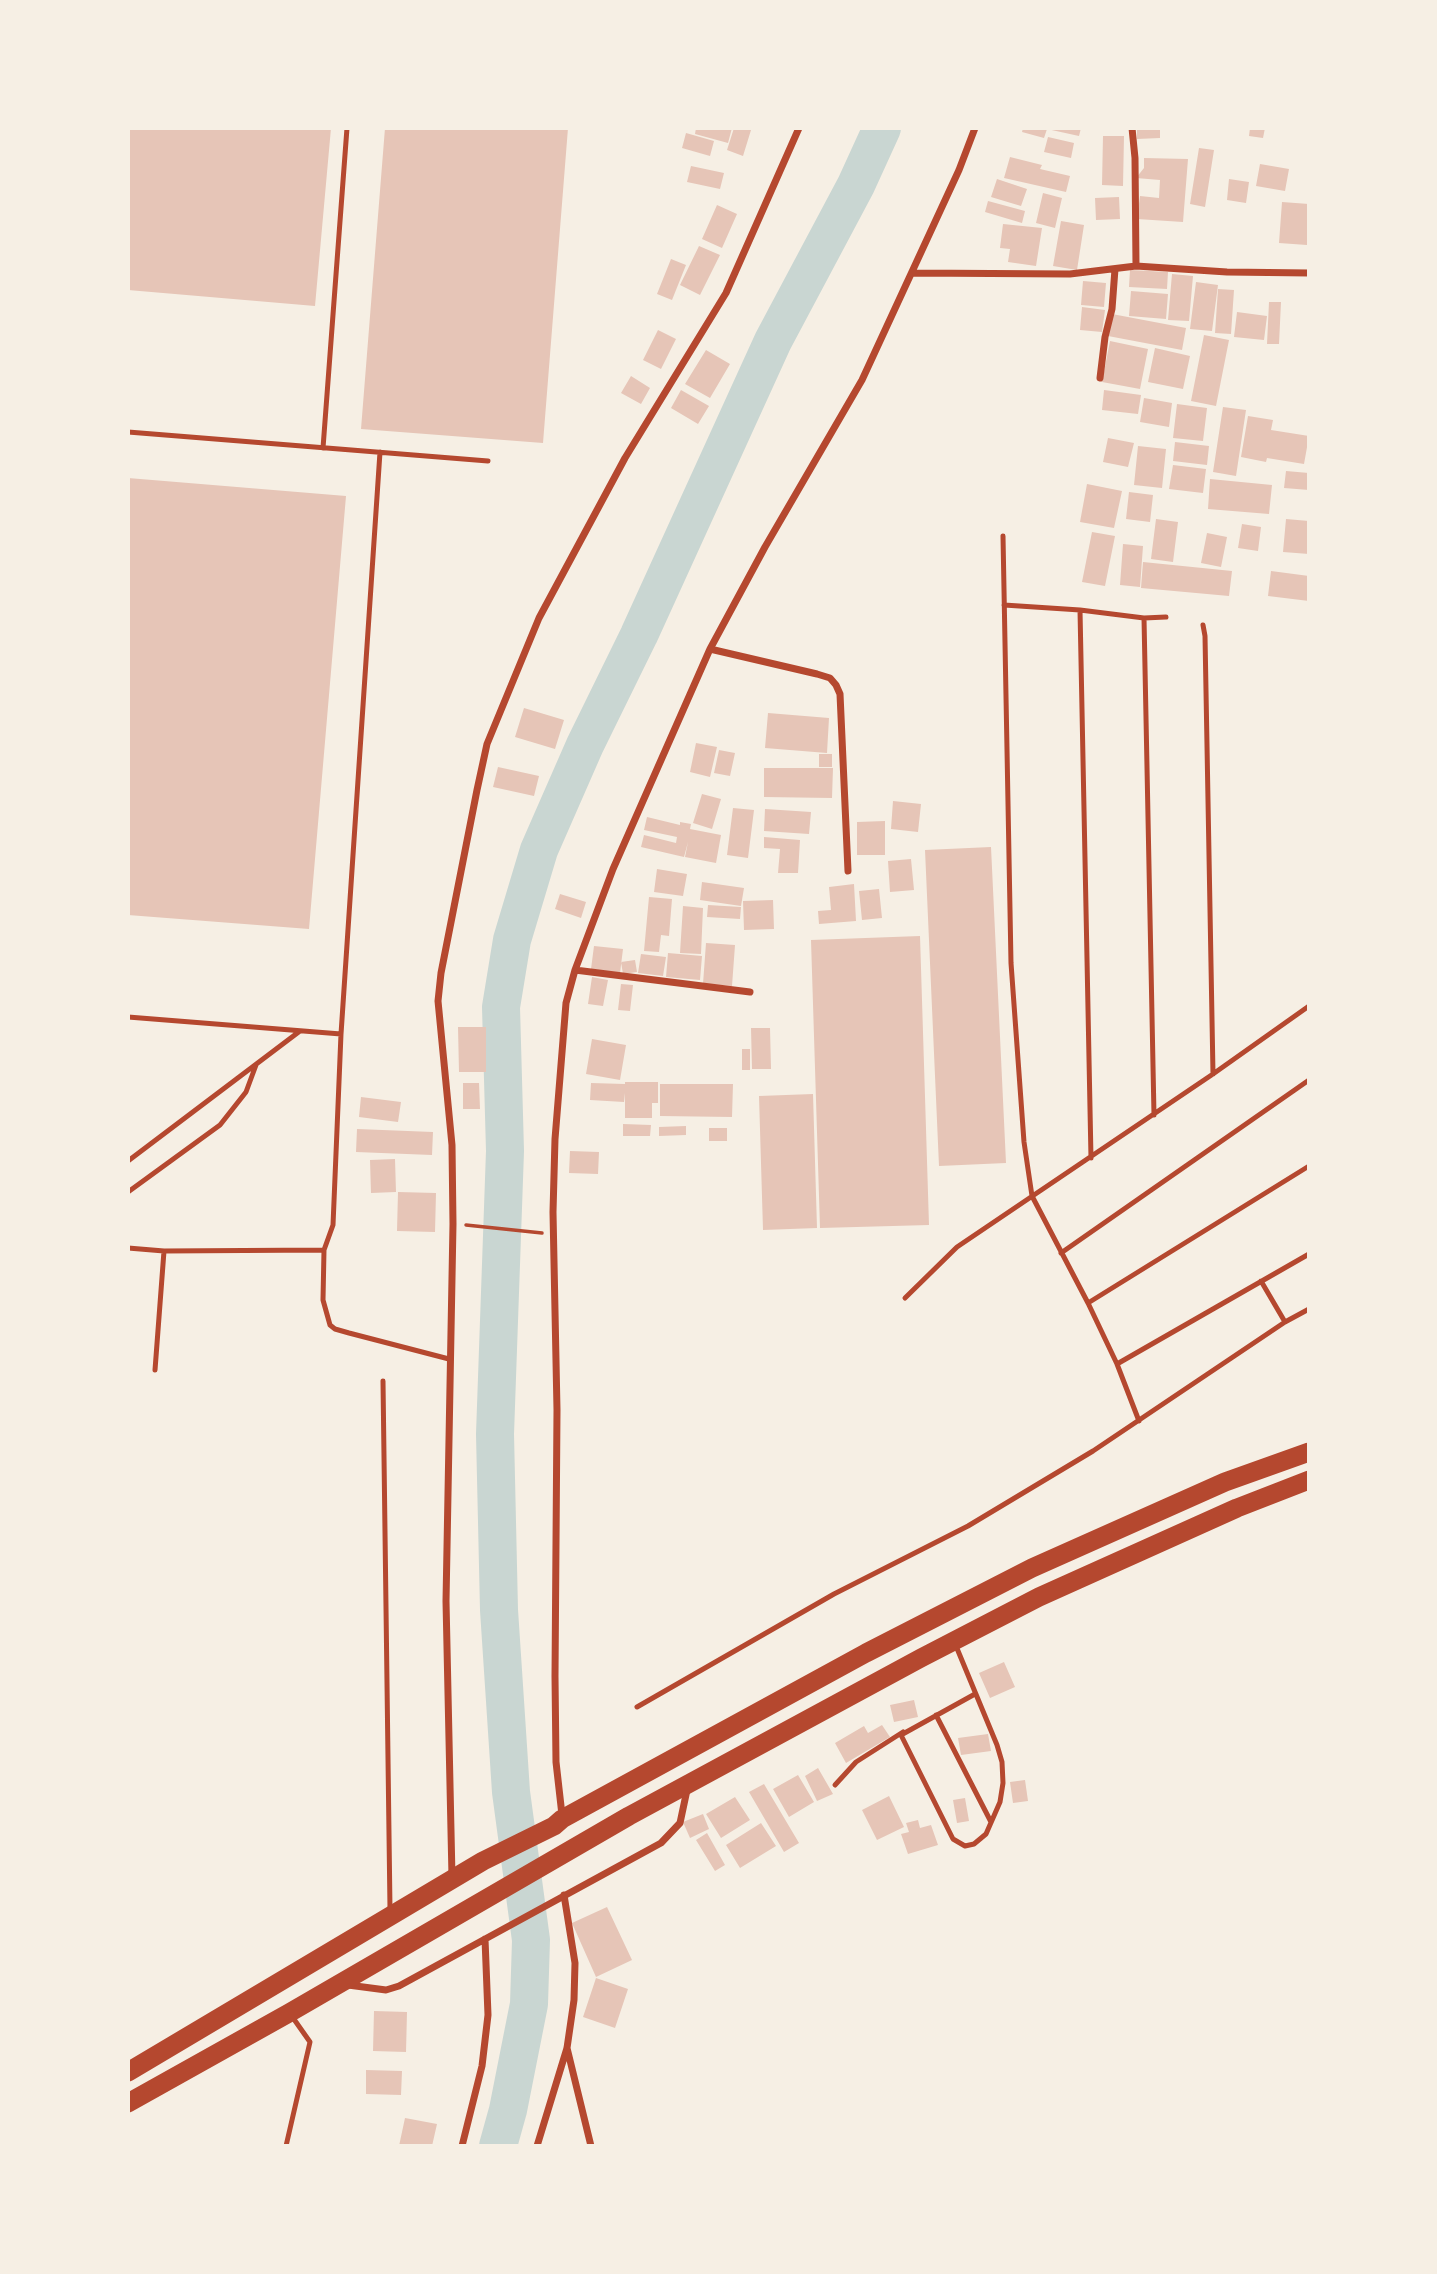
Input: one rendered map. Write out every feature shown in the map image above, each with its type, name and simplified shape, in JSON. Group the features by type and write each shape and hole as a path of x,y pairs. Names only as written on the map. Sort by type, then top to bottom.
{"highway":[{"path":"128,2072 484,1861 866,1653 1021,1573 1225,1482 1309,1452"},
{"path":"128,2103 689,1782 1039,1597 1237,1508 1309,1479"}],"street":[{"path":"452,1881 446,1601 449,1359 453,1275 452,1145 438,1001 448,936 487,744 539,618 625,458 726,293 799,128"},
{"path":"558,1822 555,1676 557,1424 553,1212 566,1003 575,970 612,869 710,649 765,547 862,380 959,170 975,128"},
{"path":"1132,128 1135,158 1136,266"},
{"path":"912,273 1057,274 1136,266 1227,272 1309,273"},
{"path":"1100,378 1112,309 1115,269"},
{"path":"710,649 817,674 830,678 836,685 843,747 848,871"},
{"path":"575,970 750,992"},
{"path":"337,1984 386,1990 399,1986 661,1843 680,1823 689,1782"},
{"path":"537,2146 567,2048 574,2000 575,1963 564,1895"},
{"path":"462,2146 482,2066 488,2015 485,1939"},
{"path":"567,2048 591,2146"}],"lane":[{"path":"324,448 347,128"},
{"path":"128,432 488,461"},
{"path":"380,452 341,1034 333,1225 324,1250 323,1300 330,1325 349,1333 449,1359"},
{"path":"1003,536 1011,963 1024,1142 1032,1196 1088,1303 1117,1364 1139,1421"},
{"path":"1004,605 1144,618 1166,617"},
{"path":"1080,610 1091,1158"},
{"path":"1144,618 1154,1115"},
{"path":"1203,625 1206,650 1213,1074"},
{"path":"905,1298 957,1247 1154,1115 1309,1006"},
{"path":"128,1017 341,1034"},
{"path":"128,1161 300,1031"},
{"path":"128,1192 220,1125 246,1092 256,1065"},
{"path":"1061,1253 1309,1080"},
{"path":"1088,1303 1309,1166"},
{"path":"128,1248 164,1251 324,1250"},
{"path":"155,1370 164,1251"},
{"path":"1117,1364 1309,1254"},
{"path":"1261,1281 1285,1322"},
{"path":"637,1707 800,1613 968,1526 1139,1421 1309,1308"},
{"path":"383,1381 390,1916"},
{"path":"903,1732 902,1741 953,1839 965,1846 974,1844 986,1834 1000,1802 1002,1762 954,1642"},
{"path":"835,1785 856,1762 903,1732 975,1694"},
{"path":"936,1715 991,1822"},
{"path":"286,2146 310,2042 289,2013"}],"path":[{"path":"484,1227 530,1232"}],"building":[{"path":"128,128 331,128 315,306 128,290"},
{"path":"385,128 568,128 543,443 361,429"},
{"path":"696,128 732,128 728,143 695,134"},
{"path":"734,128 751,130 743,156 727,150"},
{"path":"1023,128 1081,128 1079,136 1047,129 1044,138 1022,132"},
{"path":"1137,128 1160,128 1160,138 1137,139"},
{"path":"1250,128 1265,128 1263,138 1249,136"},
{"path":"686,133 714,141 710,156 682,148"},
{"path":"1103,136 1124,136 1123,186 1102,185"},
{"path":"1048,137 1074,143 1071,158 1044,152"},
{"path":"1199,148 1214,150 1205,207 1190,204"},
{"path":"1010,157 1042,165 1040,169 1070,176 1066,192 1004,178"},
{"path":"1144,158 1188,159 1183,222 1137,219 1140,196 1159,198 1160,180 1136,178 1144,168"},
{"path":"1260,164 1289,169 1285,191 1256,186"},
{"path":"691,166 724,173 720,189 687,182"},
{"path":"997,179 1027,189 1021,206 991,197"},
{"path":"1229,179 1249,182 1246,203 1227,200"},
{"path":"1043,193 1062,198 1055,228 1036,223"},
{"path":"1119,197 1120,219 1096,220 1095,198"},
{"path":"988,201 1025,211 1022,223 985,212"},
{"path":"1282,202 1309,204 1307,245 1279,243"},
{"path":"717,205 737,214 722,248 702,239"},
{"path":"1061,221 1084,225 1077,270 1053,266"},
{"path":"1003,224 1042,228 1036,266 1008,262 1010,249 1000,248"},
{"path":"699,246 720,255 700,295 680,285"},
{"path":"671,259 686,265 672,300 657,294"},
{"path":"1130,270 1168,272 1167,289 1129,287"},
{"path":"1172,274 1193,276 1189,321 1168,320"},
{"path":"1083,281 1106,283 1104,307 1081,305"},
{"path":"1196,282 1218,285 1212,331 1190,329"},
{"path":"1218,289 1234,290 1231,334 1215,333"},
{"path":"1131,291 1168,294 1166,319 1129,316"},
{"path":"1269,302 1281,302 1279,344 1267,344"},
{"path":"1082,307 1105,310 1102,332 1080,330"},
{"path":"1237,312 1267,316 1264,340 1234,337"},
{"path":"1112,314 1186,328 1182,350 1108,336"},
{"path":"658,330 676,339 661,369 643,360"},
{"path":"1204,335 1229,340 1216,406 1191,401"},
{"path":"1110,341 1148,349 1140,389 1102,382"},
{"path":"1155,348 1190,356 1183,389 1148,382"},
{"path":"706,350 730,364 710,398 685,384"},
{"path":"631,376 650,388 641,404 621,393"},
{"path":"681,390 709,406 698,424 671,408"},
{"path":"1104,390 1141,395 1138,414 1102,410"},
{"path":"1144,398 1172,403 1169,427 1140,422"},
{"path":"1177,404 1207,408 1203,441 1173,438"},
{"path":"1223,407 1246,410 1236,476 1213,472"},
{"path":"1248,416 1273,420 1271,430 1309,436 1304,464 1267,458 1266,462 1241,457"},
{"path":"1108,438 1134,443 1128,467 1103,462"},
{"path":"1175,442 1209,446 1207,465 1173,461"},
{"path":"1138,446 1166,449 1162,488 1134,485"},
{"path":"1173,465 1206,469 1203,493 1169,489"},
{"path":"1286,471 1309,473 1309,490 1284,488"},
{"path":"128,478 346,496 309,929 128,915"},
{"path":"1210,479 1272,485 1269,514 1208,509"},
{"path":"1087,484 1122,491 1114,528 1080,522"},
{"path":"1129,492 1153,495 1150,522 1126,519"},
{"path":"1156,519 1178,522 1173,562 1151,559"},
{"path":"1286,519 1309,521 1309,554 1283,552"},
{"path":"1242,524 1261,527 1258,551 1238,548"},
{"path":"1092,532 1115,536 1105,586 1082,582"},
{"path":"1207,533 1227,537 1221,567 1201,563"},
{"path":"1123,544 1143,546 1140,587 1120,585"},
{"path":"1143,562 1232,571 1229,596 1141,588"},
{"path":"1271,571 1309,576 1309,601 1268,596"},
{"path":"524,708 564,720 555,749 515,737"},
{"path":"768,713 829,718 827,753 765,748"},
{"path":"696,743 717,747 710,777 690,772"},
{"path":"719,750 735,753 730,776 714,773"},
{"path":"819,754 832,754 832,767 819,767"},
{"path":"498,767 539,776 534,796 493,787"},
{"path":"764,768 833,768 832,798 764,797"},
{"path":"702,794 721,799 712,829 693,823"},
{"path":"893,801 921,804 918,832 891,829"},
{"path":"733,808 754,810 748,858 727,855"},
{"path":"765,809 811,812 809,834 764,831"},
{"path":"647,817 680,825 680,822 691,824 690,829 721,835 716,863 685,857 688,842 684,857 641,847 644,835 676,843 677,837 644,830"},
{"path":"885,821 885,855 857,855 857,822"},
{"path":"764,837 800,840 798,873 778,873 780,849 764,848"},
{"path":"991,847 1006,1163 939,1166 925,850"},
{"path":"911,859 914,890 890,892 888,861"},
{"path":"657,869 687,874 683,896 654,892"},
{"path":"702,882 744,888 741,906 700,900"},
{"path":"854,884 856,921 819,924 818,911 831,910 829,887"},
{"path":"879,889 882,918 862,920 859,891"},
{"path":"560,894 586,902 581,918 555,909"},
{"path":"649,897 672,899 669,936 661,935 659,952 644,951"},
{"path":"773,900 774,929 744,930 743,901"},
{"path":"708,905 741,907 740,919 707,917"},
{"path":"683,906 703,908 701,954 680,953"},
{"path":"920,936 929,1225 820,1228 811,940"},
{"path":"706,943 735,945 732,986 703,984"},
{"path":"594,946 623,949 620,973 591,969"},
{"path":"668,953 702,956 700,980 666,977"},
{"path":"641,954 666,957 663,976 638,973"},
{"path":"635,960 637,972 623,974 621,962"},
{"path":"592,977 608,980 603,1006 588,1004"},
{"path":"621,984 633,985 630,1011 618,1010"},
{"path":"458,1027 486,1027 486,1072 459,1072"},
{"path":"751,1028 770,1028 771,1069 752,1069"},
{"path":"592,1039 626,1045 620,1080 586,1074"},
{"path":"742,1049 750,1049 750,1070 742,1070"},
{"path":"658,1082 658,1103 652,1103 652,1118 625,1118 625,1093 624,1102 590,1100 591,1083"},
{"path":"463,1083 479,1083 480,1109 463,1109"},
{"path":"660,1084 733,1084 732,1117 660,1116"},
{"path":"813,1094 817,1228 763,1230 759,1096"},
{"path":"361,1097 401,1102 398,1122 359,1117"},
{"path":"623,1124 651,1125 650,1136 623,1136"},
{"path":"686,1126 686,1135 659,1136 659,1127"},
{"path":"709,1128 727,1128 727,1141 709,1141"},
{"path":"357,1129 433,1132 432,1155 356,1152"},
{"path":"570,1151 599,1152 598,1174 569,1173"},
{"path":"395,1159 396,1192 371,1193 370,1160"},
{"path":"398,1192 436,1193 435,1232 397,1231"},
{"path":"1004,1662 1015,1687 990,1698 979,1673"},
{"path":"914,1700 918,1717 894,1722 890,1705"},
{"path":"882,1725 890,1737 846,1763 835,1743 864,1726 868,1733"},
{"path":"988,1734 991,1751 961,1755 958,1738"},
{"path":"818,1768 833,1794 817,1801 805,1776"},
{"path":"798,1775 814,1802 789,1817 773,1789"},
{"path":"1025,1780 1028,1801 1013,1803 1010,1782"},
{"path":"764,1784 799,1843 784,1852 749,1792"},
{"path":"889,1796 904,1827 877,1840 862,1810"},
{"path":"735,1797 750,1820 721,1838 706,1814"},
{"path":"965,1798 969,1821 957,1823 953,1800"},
{"path":"703,1814 709,1829 690,1838 683,1822"},
{"path":"918,1820 920,1828 931,1825 938,1845 908,1854 901,1834 909,1832 906,1823"},
{"path":"761,1823 776,1846 740,1868 726,1845"},
{"path":"707,1833 725,1865 715,1871 696,1840"},
{"path":"607,1907 632,1960 596,1977 572,1923"},
{"path":"596,1978 628,1989 615,2028 583,2017"},
{"path":"374,2011 407,2012 406,2052 373,2051"},
{"path":"366,2070 402,2071 401,2095 366,2094"},
{"path":"405,2118 437,2124 432,2146 399,2146"}],"waterway":[{"path":"498,2146 529,2004 531,1940 511,1792 499,1610 495,1434 505,1151 501,1007 512,940 539,850 585,745 639,635 773,341 856,185 882,128"}]}
